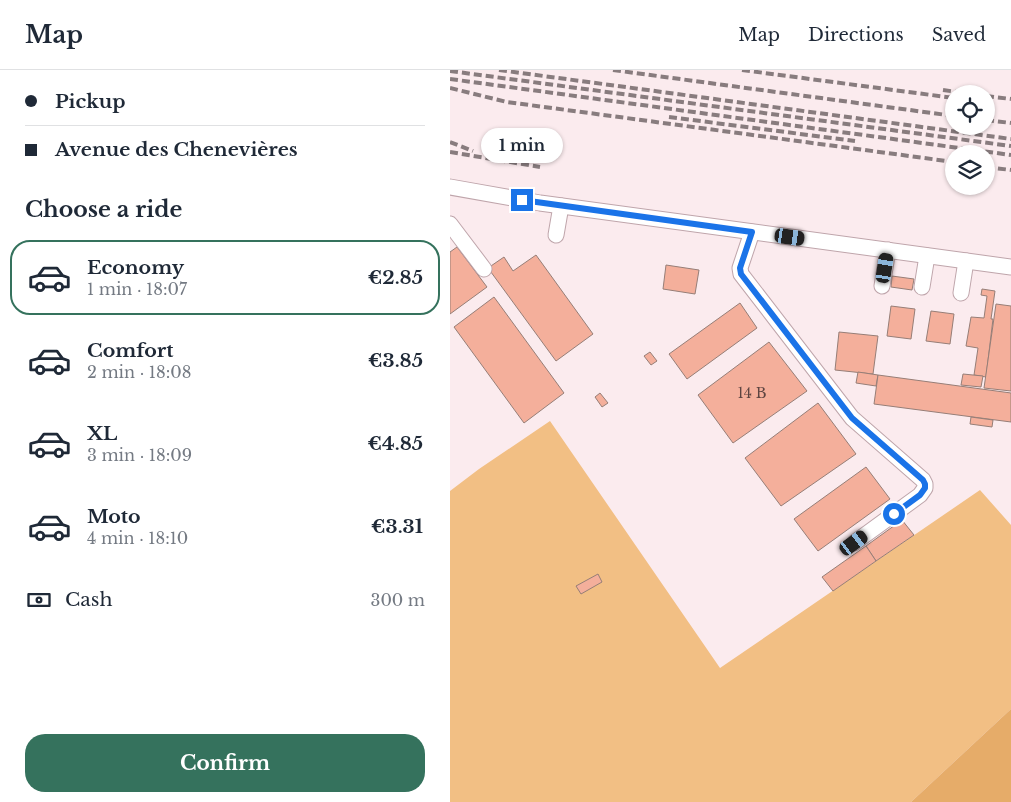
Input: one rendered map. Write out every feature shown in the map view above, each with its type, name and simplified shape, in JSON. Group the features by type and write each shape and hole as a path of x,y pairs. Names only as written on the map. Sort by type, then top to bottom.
{"street":[{"path":"450,187 561,206 1011,267"},
{"path":"556,235 561,206"},
{"path":"450,224 484,269"},
{"path":"752,232 740,268 741,274 852,418 923,480 925,484 925,488 920,495 854,543"},
{"path":"882,286 888,250"},
{"path":"922,286 927,256"},
{"path":"961,293 966,261"}],"shaded area":[{"path":"550,421 720,668 980,490 1011,525 1011,709 911,802 450,802 450,491"},
{"path":"1011,709 1011,802 911,802"}],"building":[{"path":"457,247 487,287 450,314 450,252"},
{"path":"536,255 593,334 556,361 488,268 504,257 513,271"},
{"path":"666,265 699,270 695,294 663,289"},
{"path":"892,276 914,279 912,290 891,287"},
{"path":"982,289 995,291 986,377 974,375 978,348 966,346 971,317 984,318 987,296 981,295"},
{"path":"494,297 564,393 524,423 454,327"},
{"path":"740,303 757,328 687,379 669,354"},
{"path":"996,304 1011,306 1011,391 984,388"},
{"path":"891,306 915,309 911,339 887,336"},
{"path":"931,311 954,314 950,344 926,341"},
{"path":"839,332 878,336 873,374 835,370"},
{"path":"769,342 807,391 733,443 698,395"},
{"path":"650,352 657,361 651,365 644,356"},
{"path":"858,372 878,375 876,386 856,383"},
{"path":"963,374 983,376 981,387 961,385"},
{"path":"878,375 1011,393 1011,422 874,404"},
{"path":"600,393 608,403 602,407 595,397"},
{"path":"818,403 856,454 781,506 745,458"},
{"path":"971,417 993,420 992,427 970,424"},
{"path":"866,467 890,499 818,551 794,519"},
{"path":"902,520 914,535 876,561 866,546"},
{"path":"866,546 876,561 833,591 822,577"},
{"path":"598,574 602,582 581,594 576,586"}],"railway":[{"path":"499,70 1011,139"},
{"path":"613,70 945,115"},
{"path":"742,70 945,97"},
{"path":"450,71 1011,146"},
{"path":"450,79 1011,155"},
{"path":"450,88 507,102 945,161"},
{"path":"995,97 1011,99"},
{"path":"669,117 855,141"},
{"path":"995,121 1011,123"},
{"path":"450,142 473,151"},
{"path":"450,152 540,167"},
{"path":"995,168 1011,170"}],"route":[{"path":"522,200 752,232 740,268 741,274 852,418 923,480 925,488 923,492 894,514"}]}
